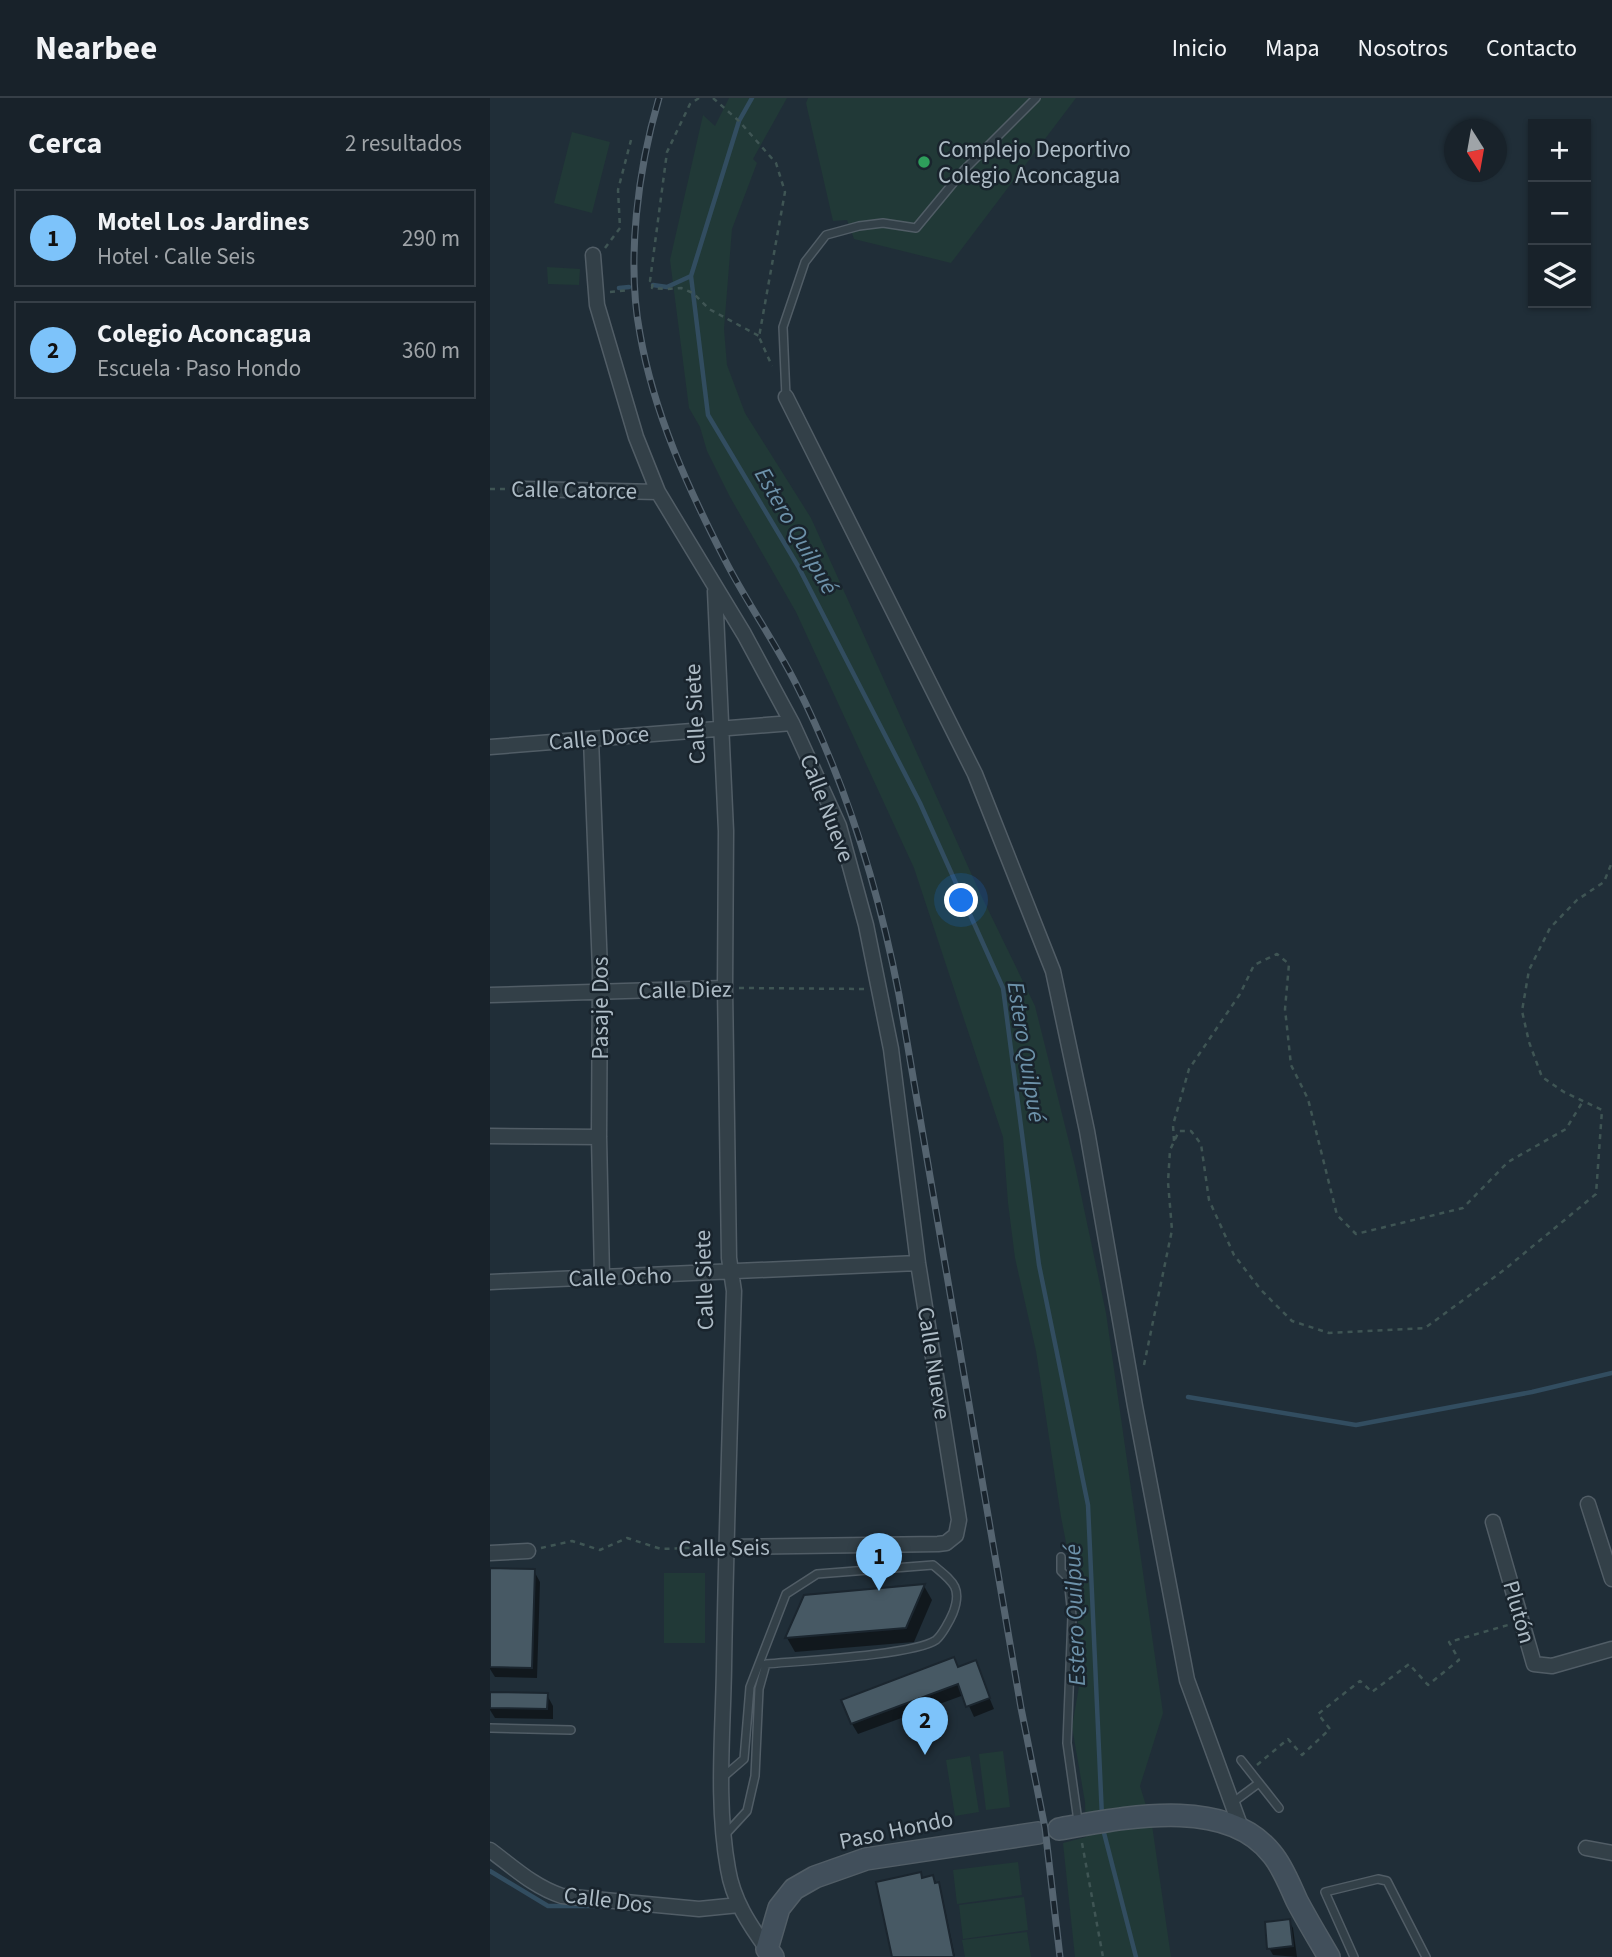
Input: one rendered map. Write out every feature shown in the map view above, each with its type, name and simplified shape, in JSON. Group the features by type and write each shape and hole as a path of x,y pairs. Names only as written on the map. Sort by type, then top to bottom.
{"street":[{"name":"Calle Nueve","path":"593,255 597,305 636,437 658,492 744,634 792,723 839,826 881,990 891,1049 918,1264 958,1529"},
{"path":"786,397 975,774 1053,971 1087,1131 1187,1680 1241,1828"},
{"name":"Calle Catorce","path":"525,489 658,492"},
{"name":"Calle Siete","path":"715,590 726,831 725,988 731,1273 734,1291 726,1547 722,1779 724,1836 728,1869 739,1905 770,1953"},
{"name":"Calle Doce","path":"490,747 792,723"},
{"name":"Pasaje Dos","path":"591,739 601,992 599,1137 602,1277"},
{"name":"Calle Diez","path":"490,995 725,988"},
{"path":"490,1136 599,1137"},
{"name":"Calle Ocho","path":"490,1282 918,1264"},
{"path":"1588,1504 1612,1578"},
{"name":"Plutón","path":"1493,1522 1534,1664 1552,1665 1612,1649"},
{"name":"Calle Seis","path":"726,1547 938,1544 951,1540 958,1529"},
{"path":"490,1553 528,1552"},
{"path":"1069,1827 1162,1815 1189,1816 1241,1828 1258,1839 1273,1855 1329,1957"},
{"name":"Paso Hondo","path":"770,1953 779,1908 794,1889 815,1877 866,1859 1038,1833"},
{"path":"1586,1848 1612,1853"},
{"name":"Calle Dos","path":"490,1850 529,1880 562,1896 699,1909 739,1905"}],"lane":[{"path":"786,397 783,327 805,262 826,235 883,223 916,228 964,170 1036,98"},
{"path":"1060,1557 1061,1571 1068,1578 1072,1616 1067,1743 1069,1827"},
{"path":"722,1779 744,1759 750,1687 786,1594 817,1574 933,1565 954,1582 958,1599 951,1618 936,1640 908,1649 766,1664 759,1689 755,1776 747,1811 724,1836"},
{"path":"490,1728 571,1730"},
{"path":"1241,1760 1279,1808"},
{"path":"1232,1802 1259,1783"},
{"path":"1353,1957 1325,1892 1378,1879 1387,1881 1426,1957"}],"path":[{"path":"699,98 690,104 667,152 650,281 653,281 652,288 681,288 693,293 709,309 759,337"},
{"path":"713,98 739,121 776,163 785,192 759,337 786,397"},
{"path":"593,255 606,248 620,228 618,190 631,140"},
{"path":"596,293 629,290"},
{"name":"Calle Catorce","path":"490,489 525,489"},
{"path":"1143,1365 1172,1230 1168,1182 1170,1150 1179,1131 1191,1131 1201,1144 1209,1200 1234,1255 1261,1290 1292,1321 1329,1333 1425,1328 1504,1270 1596,1194 1602,1110 1564,1092 1542,1077 1529,1042 1522,1011 1528,970 1550,928 1577,900 1604,882 1612,862"},
{"path":"1174,1142 1172,1125 1189,1069 1240,994 1254,965 1277,954 1289,964 1285,1009 1291,1065 1308,1099 1337,1215 1356,1234 1463,1209 1508,1162 1566,1129 1583,1101"},
{"name":"Calle Diez","path":"725,988 881,990"},
{"name":"Calle Seis","path":"528,1552 572,1541 600,1550 626,1538 661,1549 726,1547"},
{"path":"1250,1771 1288,1739 1302,1755 1330,1730 1318,1714 1360,1681 1372,1692 1409,1664 1428,1685 1459,1660 1449,1642 1521,1621"},
{"path":"1069,1827 1103,1957"}],"green space":[{"path":"729,98 787,98 753,159 757,163 732,229 724,329 727,365 745,413 811,518 980,893 1035,1006 1075,1166 1106,1313 1163,1713 1140,1786 1152,1825 1171,1957 1075,1957 1063,1843 1086,1837 1085,1802 1072,1727 1080,1681 1077,1598 1061,1517 1036,1351 1015,1258 1003,1137 914,868 796,612 730,497 689,408 670,260 703,115 715,126"},
{"name":"Complejo Deportivo Colegio Aconcagua","path":"808,98 1076,98 951,263 854,239 847,220 833,221 806,103"},
{"path":"572,132 610,142 592,213 554,203"},
{"path":"547,267 580,269 579,285 548,284"},
{"path":"664,1573 705,1573 705,1643 664,1643"},
{"path":"1003,1751 1010,1807 986,1810 979,1754"},
{"path":"970,1756 979,1812 955,1816 946,1760"},
{"path":"1018,1862 1022,1895 957,1904 953,1870"},
{"path":"1024,1897 1028,1930 963,1939 959,1905"},
{"path":"1027,1932 1031,1957 965,1957 962,1940"}],"building":[{"path":"490,1568 535,1569 532,1668 490,1667"},
{"path":"925,1584 906,1628 785,1638 804,1595"},
{"path":"954,1657 958,1667 976,1660 990,1698 966,1707 958,1684 851,1724 841,1700"},
{"path":"490,1692 548,1693 547,1709 490,1708"},
{"path":"921,1872 922,1878 933,1875 935,1883 939,1882 954,1957 892,1957 876,1882"},
{"path":"1290,1919 1293,1946 1267,1949 1265,1922"}],"waterway":[{"name":"Estero Quilpué","path":"752,98 739,121 691,276 708,415 798,566 920,803 1003,988 1039,1265 1088,1505 1102,1817"},
{"path":"653,285 667,287 691,276"},
{"path":"619,288 629,287"},
{"path":"1188,1397 1356,1425 1532,1392 1612,1373"},
{"name":"Estero Quilpué","path":"1103,1829 1136,1957"},
{"path":"490,1871 548,1906 602,1906"}],"railway":[{"path":"659,98 645,154 634,246 636,306 646,364 663,422 698,506 814,721 845,797 881,914 899,995 1021,1708 1045,1828 1060,1957"}],"place":[{"name":"Complejo Deportivo Colegio Aconcagua","path":"924,162"},
{"name":"Motel Los Jardines","path":"879,1591"},
{"name":"Colegio Aconcagua","path":"925,1755"}]}
